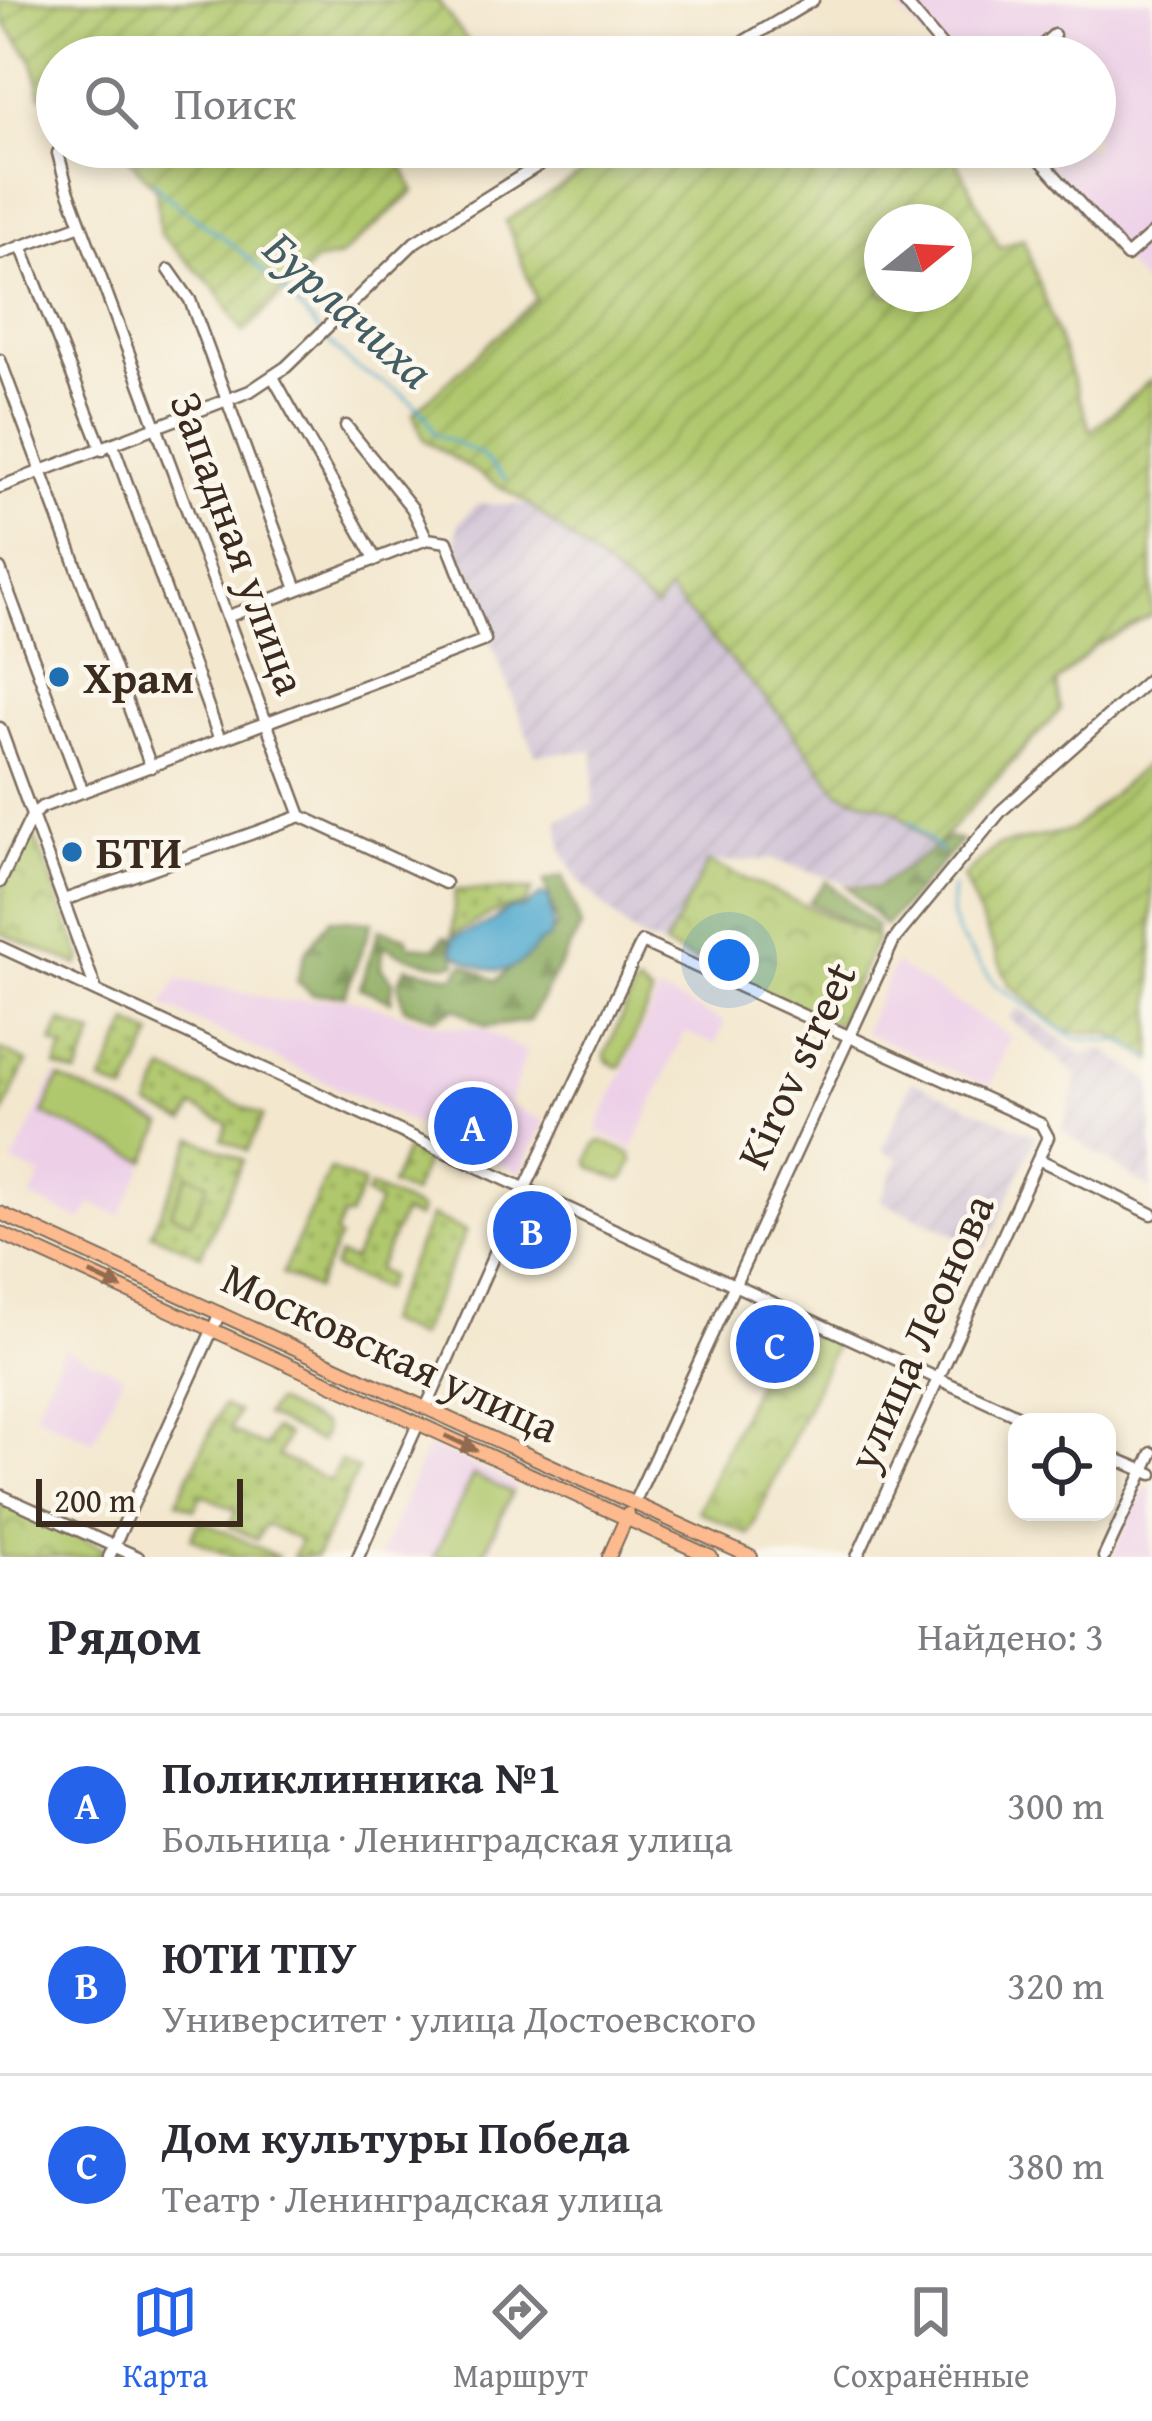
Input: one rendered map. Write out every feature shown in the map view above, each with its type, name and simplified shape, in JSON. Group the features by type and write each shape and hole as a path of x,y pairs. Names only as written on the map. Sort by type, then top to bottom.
{"main road":[{"name":"Московская улица","path":"0,1213 751,1557"},
{"name":"Московская улица","path":"0,1233 711,1557"},
{"name":"Kirov street","path":"609,1557 634,1503"}],"street":[{"path":"753,36 813,0"},
{"path":"903,0 933,36"},
{"name":"Западная улица","path":"62,168 302,816"},
{"path":"0,487 228,401 273,377 415,242 534,168"},
{"path":"1048,168 1127,256 1152,234"},
{"path":"0,254 81,224"},
{"path":"21,246 108,448 220,740"},
{"path":"169,270 190,300 297,590"},
{"path":"0,360 151,766"},
{"path":"273,377 376,560"},
{"path":"346,426 412,508 427,539"},
{"path":"0,882 33,814 485,640 447,542 427,539 229,616"},
{"path":"0,569 83,791"},
{"name":"Kirov street","path":"634,1503 894,940 978,835 1152,677"},
{"path":"0,728 96,990"},
{"path":"64,900 302,816 445,883"},
{"path":"426,1408 642,942 849,1034"},
{"path":"0,947 1012,1413"},
{"name":"улица Леонова","path":"849,1034 1041,1124 1048,1136 857,1557"},
{"path":"1038,1159 1152,1214"},
{"path":"112,1551 220,1313"},
{"path":"358,1557 418,1424"},
{"path":"1104,1557 1148,1473 1152,1453"},
{"path":"1116,1459 1148,1473"},
{"path":"0,1495 112,1551 138,1557"}],"shaded area":[{"path":"891,0 1152,0 1152,294 1040,168 1116,168 1116,36 923,36"},
{"path":"477,504 530,505 656,609 667,590 780,715 840,793 895,810 934,848 875,886 845,883 772,859 708,863 664,945 645,941 624,926 579,881 563,853 558,820 593,805 594,751 535,754 456,553 458,524"},
{"path":"895,964 1011,1037 990,1087 864,1032"},
{"path":"179,979 282,1001 346,998 443,1026 482,1029 526,1051 509,1105 544,1121 520,1173 162,1005"},
{"path":"659,992 725,1022 715,1044 684,1032 633,1149 596,1131"},
{"path":"1019,1008 1084,1055 1103,1049 1152,1082 1152,1190 1062,1131 1078,1076 1009,1018"},
{"path":"55,1075 165,1122 120,1216 91,1203 82,1221 31,1198 41,1176 13,1163"},
{"path":"912,1081 1036,1136 986,1248 880,1201 899,1158 882,1150"},
{"path":"64,1348 123,1375 93,1441 34,1414"},
{"path":"428,1446 517,1486 486,1557 379,1557"},
{"path":"1145,1486 1152,1490 1152,1557 1112,1557"}],"green space":[{"path":"0,0 437,0 464,36 36,36 36,73 5,24"},
{"path":"138,168 404,168 414,192 339,257 315,262 243,333 214,287 160,234 156,189"},
{"path":"590,168 960,168 1000,248 1023,238 1091,431 1152,379 1152,615 1095,646 1056,683 1060,710 934,848 895,810 840,793 780,715 668,591 656,609 530,505 424,440 413,414 536,299 506,221"},
{"path":"1152,759 1152,1060 1110,1034 1063,1031 1009,984 963,877 997,846 1072,830"},
{"path":"34,835 82,959 78,965 0,933 10,865"},
{"path":"949,838 962,841 885,926 847,886 876,888"},
{"path":"708,862 877,938 837,1025 664,946"},
{"path":"563,876 581,927 529,1021 486,1027 456,1008 436,1018 404,1008 398,983 406,967 454,977 464,964 496,981 558,927 544,881"},
{"path":"827,881 877,927 875,936 809,902"},
{"path":"455,890 532,890 524,906 496,912 452,935"},
{"path":"330,919 372,922 345,995 312,994 297,981 305,953"},
{"path":"379,929 406,937 410,946 435,948 444,936 450,939 457,963 420,960 384,945 381,968 393,981 391,1001 360,988"},
{"path":"639,986 652,996 618,1067 605,1055 634,988"},
{"path":"61,1021 94,1035 77,1075 56,1067 63,1048 52,1043"},
{"path":"129,1023 153,1035 126,1093 102,1082"},
{"path":"0,1049 27,1062 0,1120"},
{"path":"165,1070 263,1116 247,1151 222,1139 228,1124 193,1107 185,1122 149,1106"},
{"path":"59,1078 163,1125 146,1161 43,1114"},
{"path":"194,1138 243,1160 201,1255 151,1233"},
{"path":"602,1141 631,1154 633,1161 621,1180 591,1167 588,1161"},
{"path":"407,1148 427,1158 412,1194 391,1185"},
{"path":"330,1169 364,1184 349,1217 343,1216 335,1234 339,1238 315,1289 282,1274"},
{"path":"188,1174 208,1183 191,1222 170,1213"},
{"path":"370,1187 421,1210 417,1218 403,1213 377,1270 389,1276 383,1290 333,1268 339,1255 353,1260 379,1202 366,1195"},
{"path":"431,1216 466,1231 418,1337 384,1322"},
{"path":"811,1332 836,1343 749,1535 698,1511 764,1365 790,1377"},
{"path":"275,1402 323,1425 320,1442 265,1415"},
{"path":"223,1405 238,1412 230,1430 265,1447 274,1429 287,1435 278,1456 330,1481 340,1461 358,1470 316,1557 293,1557 300,1541 265,1524 257,1539 229,1526 236,1511 202,1494 194,1509 177,1501"},
{"path":"473,1475 512,1493 482,1557 434,1557"},
{"path":"0,1500 104,1548 100,1557 0,1557"},
{"path":"200,1520 279,1557 231,1557 191,1538"}],"water":[{"path":"541,895 549,897 553,927 548,939 517,965 490,970 454,953 453,938 490,923 508,909 525,908"}],"waterway":[{"name":"Бурлачиха","path":"152,181 261,270 319,331"},
{"name":"Бурлачиха","path":"325,338 352,365 401,393 425,414 435,434 480,454 505,479"},
{"name":"Бурлачиха","path":"910,821 941,852"},
{"name":"Бурлачиха","path":"953,887 951,915 959,936 996,985 1076,1039 1126,1042 1152,1061"}],"place":[{"name":"Храм","path":"59,677"},
{"name":"БТИ","path":"72,852"},
{"name":"Поликлинника №1","path":"473,1126"},
{"name":"ЮТИ ТПУ","path":"532,1230"},
{"name":"Дом культуры Победа","path":"775,1344"}]}
